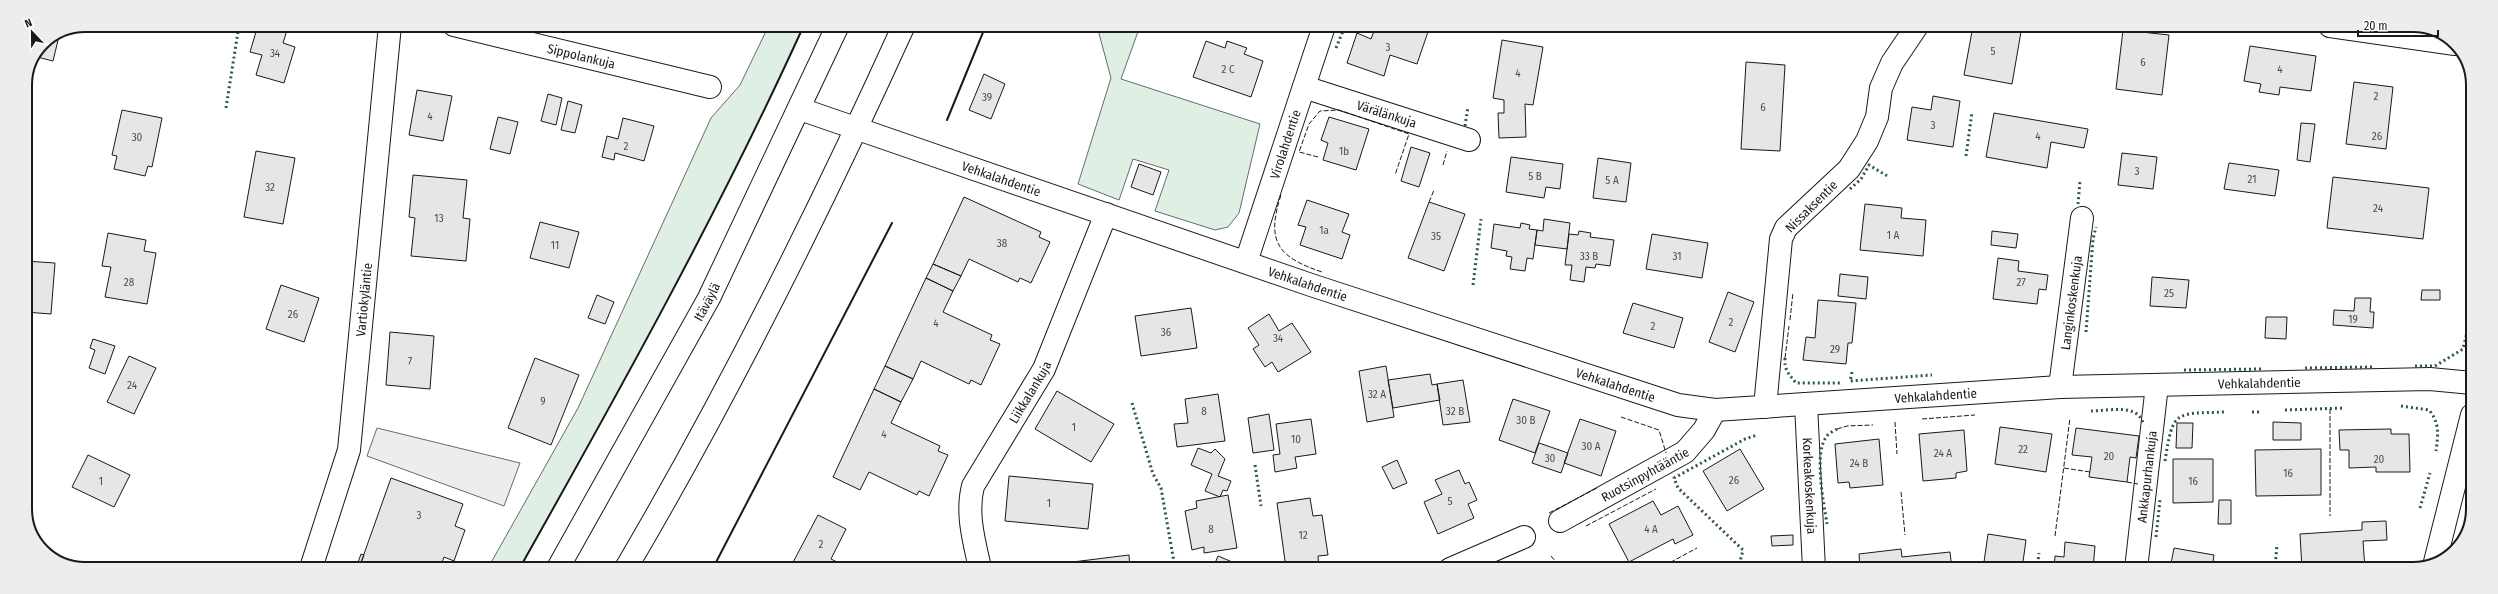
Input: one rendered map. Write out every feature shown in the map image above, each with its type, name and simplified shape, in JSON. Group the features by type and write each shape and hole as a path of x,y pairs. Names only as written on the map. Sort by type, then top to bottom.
{"street":[{"name":"Vartiokyläntie","path":"313,562 349,450 389,32"},
{"name":"Sippolankuja","path":"483,32 710,87"},
{"name":"Itäväylä","path":"561,562 709,298 800,109 835,32"},
{"path":"629,562 763,318 857,130 901,32"},
{"name":"Virolahdentie","path":"1246,262 1322,32"},
{"name":"Nissaksentie","path":"1765,407 1781,239 1786,228 1849,169 1867,141 1877,117 1881,88 1892,63 1914,32"},
{"path":"2372,32 2444,42"},
{"name":"Värälänkuja","path":"1304,87 1469,140"},
{"name":"Vehkalahdentie","path":"800,109 857,130 1246,262 1678,405 1715,410 2060,387 2430,379 2466,382"},
{"name":"Liikkalankuja","path":"979,562 970,516 969,499 973,486 1044,369 1106,214"},
{"name":"Langinkoskenkuja","path":"2060,387 2082,218"},
{"name":"Ankkapurhankuja","path":"2137,562 2157,385"},
{"name":"Korkeakoskenkuja","path":"1806,404 1814,562"},
{"name":"Ruotsinpyhtääntie","path":"1560,521 1686,452 1704,430 1715,410"},
{"path":"2436,557 2466,439"},
{"path":"1464,562 1524,537"}],"green space":[{"path":"766,32 801,32 738,163 669,298 523,562 491,562 578,408 711,118 740,85"},
{"path":"1099,32 1138,32 1121,79 1260,124 1239,213 1228,227 1215,230 1155,211 1169,170 1133,159 1119,200 1078,184 1111,78"}],"shaded area":[{"path":"377,428 520,463 504,506 367,456"}],"building":[{"path":"256,32 286,32 283,43 295,47 284,83 256,75 262,55 250,52"},
{"path":"1374,32 1428,32 1417,64 1390,55 1384,76 1347,63 1357,33 1371,39"},
{"path":"1972,32 2021,32 2012,84 1964,75"},
{"path":"2123,32 2141,32 2169,35 2162,95 2116,89"},
{"path":"58,40 53,61 40,58 44,52 52,52 52,44"},
{"path":"1502,40 1543,47 1533,105 1525,104 1526,137 1499,138 1498,113 1504,113 1504,100 1493,98"},
{"path":"1206,41 1225,48 1227,41 1247,48 1244,54 1263,61 1251,97 1193,77"},
{"path":"2250,46 2316,56 2311,91 2280,87 2279,95 2259,92 2261,84 2244,81"},
{"path":"1746,62 1785,65 1780,151 1741,149"},
{"path":"984,74 1005,84 991,119 969,110"},
{"path":"2354,82 2393,87 2386,149 2346,144"},
{"path":"417,90 452,96 443,141 409,135"},
{"path":"548,94 562,98 556,125 541,121"},
{"path":"1933,96 1960,101 1953,147 1907,140 1912,107 1931,110"},
{"path":"568,101 582,105 575,133 561,130"},
{"path":"122,110 162,118 152,167 148,166 145,176 114,169 117,156 112,155"},
{"path":"1994,113 2088,129 2084,148 2051,142 2047,168 1986,157"},
{"path":"498,117 518,122 510,154 490,149"},
{"path":"1329,117 1369,129 1356,170 1323,160 1328,143 1321,140"},
{"path":"623,118 654,126 644,161 615,153 614,160 602,157 607,136 618,139"},
{"path":"2301,123 2315,124 2310,162 2297,160"},
{"path":"1411,147 1430,153 1419,187 1401,181"},
{"path":"256,151 295,158 283,224 244,217"},
{"path":"2122,153 2157,157 2153,189 2118,185"},
{"path":"1511,157 1563,164 1560,189 1546,187 1544,198 1506,192"},
{"path":"1598,158 1631,163 1626,202 1593,198"},
{"path":"2229,163 2279,170 2275,196 2224,189"},
{"path":"1139,164 1161,172 1153,195 1131,187"},
{"path":"413,175 467,180 463,218 470,219 466,261 411,256 415,218 409,217"},
{"path":"2333,177 2429,188 2423,239 2327,228"},
{"path":"964,197 1041,232 1039,237 1050,242 1031,283 1020,278 1018,282 969,259 961,276 933,264"},
{"path":"1307,200 1349,214 1342,232 1350,235 1342,259 1300,245 1306,227 1298,225"},
{"path":"1429,202 1465,214 1444,271 1408,258"},
{"path":"1865,204 1902,208 1901,218 1926,220 1923,256 1860,250"},
{"path":"1544,219 1570,223 1567,249 1535,245 1537,230 1543,231"},
{"path":"540,222 579,232 569,268 530,258"},
{"path":"1521,223 1530,225 1529,229 1537,230 1533,259 1527,258 1525,271 1510,269 1512,257 1506,256 1507,251 1491,248 1494,224 1520,228"},
{"path":"1579,231 1591,233 1590,237 1614,240 1610,266 1596,264 1595,268 1586,267 1584,282 1570,280 1572,265 1565,265 1569,234 1578,235"},
{"path":"1992,231 2018,234 2016,248 1991,245"},
{"path":"108,233 146,240 144,251 156,253 147,304 105,297 111,267 102,266"},
{"path":"1652,234 1708,243 1702,278 1646,269"},
{"path":"1998,258 2019,261 2018,271 2048,275 2046,290 2039,289 2037,304 1993,299"},
{"path":"32,261 55,263 51,314 32,313"},
{"path":"933,264 961,276 953,291 926,278"},
{"path":"1840,274 1868,277 1866,299 1838,296"},
{"path":"2152,277 2189,280 2186,308 2150,306"},
{"path":"926,278 953,291 943,312 992,335 990,340 1000,344 981,385 971,380 969,384 921,361 913,379 885,366"},
{"path":"281,285 319,298 304,342 266,329"},
{"path":"2422,290 2440,290 2440,300 2421,300"},
{"path":"1728,292 1754,302 1735,352 1709,342"},
{"path":"597,295 614,302 605,324 588,318"},
{"path":"2355,298 2371,298 2370,312 2374,312 2373,328 2333,325 2334,310 2354,311"},
{"path":"1818,300 1856,303 1852,343 1848,343 1846,364 1803,360 1806,337 1815,338"},
{"path":"1633,303 1683,318 1674,348 1623,333"},
{"path":"1191,308 1197,348 1141,356 1135,316"},
{"path":"1269,314 1279,331 1292,323 1311,352 1278,372 1272,362 1265,367 1253,349 1259,345 1248,328"},
{"path":"2266,317 2287,317 2286,339 2265,338"},
{"path":"390,332 434,336 430,389 386,385"},
{"path":"93,339 115,346 105,374 89,368 95,350 90,348"},
{"path":"129,356 156,368 134,414 107,402"},
{"path":"535,358 579,375 551,445 508,428"},
{"path":"885,366 913,379 901,402 874,389"},
{"path":"1386,366 1394,417 1367,422 1359,371"},
{"path":"1430,374 1432,385 1437,384 1440,400 1393,408 1388,380"},
{"path":"1463,380 1470,422 1443,425 1437,384"},
{"path":"874,389 901,402 891,423 940,446 938,451 948,455 929,496 919,491 917,495 869,472 860,490 833,477"},
{"path":"1057,391 1114,424 1091,462 1035,429"},
{"path":"1218,394 1225,441 1177,447 1174,424 1188,423 1185,399"},
{"path":"1513,399 1550,411 1535,453 1499,440"},
{"path":"1269,414 1274,450 1253,453 1248,418"},
{"path":"1311,419 1316,454 1295,457 1297,468 1275,472 1273,455 1280,454 1276,424"},
{"path":"1580,419 1616,431 1601,476 1564,463"},
{"path":"2273,422 2301,423 2301,440 2273,440"},
{"path":"2177,423 2193,423 2192,448 2176,448"},
{"path":"2000,427 2052,434 2046,472 1995,464"},
{"path":"2076,428 2139,436 2136,458 2130,457 2127,482 2089,477 2092,457 2072,455"},
{"path":"2391,429 2391,434 2409,434 2410,472 2376,472 2376,467 2349,468 2349,450 2340,450 2339,430"},
{"path":"1964,430 1967,471 1956,473 1956,478 1923,481 1919,434"},
{"path":"1879,439 1883,485 1850,488 1849,482 1838,483 1835,444"},
{"path":"1539,443 1568,453 1561,473 1532,463"},
{"path":"1198,448 1211,453 1215,449 1225,459 1218,476 1231,481 1227,491 1223,490 1220,497 1205,491 1212,474 1191,465"},
{"path":"1740,449 1764,489 1727,511 1703,471"},
{"path":"2321,449 2321,495 2256,496 2255,450"},
{"path":"88,455 130,475 114,507 72,487"},
{"path":"2173,459 2213,459 2213,502 2173,503"},
{"path":"1397,460 1407,483 1393,489 1382,467"},
{"path":"1459,470 1465,484 1469,482 1477,500 1468,504 1474,518 1438,534 1424,502 1442,494 1435,480"},
{"path":"1009,476 1093,484 1088,529 1005,521"},
{"path":"391,478 463,504 455,526 465,530 454,561 444,557 442,562 361,562"},
{"path":"1228,495 1237,548 1204,553 1204,547 1192,550 1185,511 1197,508 1196,501"},
{"path":"1310,498 1313,516 1322,515 1328,555 1318,556 1318,562 1285,562 1277,503"},
{"path":"2219,500 2231,500 2231,524 2218,524"},
{"path":"1653,501 1661,515 1678,506 1693,535 1675,544 1673,539 1629,562 1609,524"},
{"path":"818,515 846,529 831,559 837,562 793,562"},
{"path":"2386,521 2387,540 2363,541 2364,562 2302,562 2300,534 2362,530 2362,522"},
{"path":"1988,534 2026,540 2023,562 1984,562"},
{"path":"1793,535 1793,545 1772,546 1771,536"},
{"path":"2065,542 2095,546 2094,562 2055,562 2055,556 2064,557"},
{"path":"2174,548 2214,555 2213,562 2171,562"},
{"path":"1901,549 1902,557 1950,552 1951,562 1860,562 1859,554"},
{"path":"361,554 364,555 361,562 358,562"},
{"path":"1129,555 1130,562 1072,562"},
{"path":"1218,556 1232,562 1216,562"}],"hedge":[{"path":"226,108 238,32"},
{"path":"1336,48 1343,32"},
{"path":"1465,126 1468,107"},
{"path":"1966,156 1972,112"},
{"path":"1850,189 1861,179 1869,165 1889,177"},
{"path":"2078,204 2080,181"},
{"path":"1473,285 1481,219"},
{"path":"2086,332 2093,239 2096,227"},
{"path":"2415,366 2435,366 2463,349 2466,337"},
{"path":"1785,358 1786,369 1796,383 1840,383"},
{"path":"2305,368 2375,367"},
{"path":"2184,370 2263,369"},
{"path":"1852,372 1850,381 1932,375"},
{"path":"1132,403 1153,474 1161,488 1174,562"},
{"path":"2401,406 2429,410 2433,415 2437,424 2438,434 2436,451"},
{"path":"2285,410 2344,408"},
{"path":"2091,411 2128,410 2140,417 2143,423"},
{"path":"2165,461 2171,432 2174,423 2179,418 2196,413 2225,412"},
{"path":"2252,412 2261,412"},
{"path":"1827,524 1822,492 1820,466 1821,454 1823,444 1827,436 1837,429"},
{"path":"1740,562 1743,550 1678,488 1674,478 1745,439 1757,435"},
{"path":"1255,465 1261,506"},
{"path":"2420,508 2430,473"},
{"path":"2156,537 2160,500"},
{"path":"2276,562 2277,544"},
{"path":"2038,562 2039,553"}],"fence":[{"path":"1318,157 1299,152 1309,124 1320,111 1339,110 1409,134 1395,175"},
{"path":"1443,165 1447,151"},
{"path":"1429,202 1434,190"},
{"path":"1281,195 1275,224 1276,236 1279,245 1285,253 1294,260 1322,272"},
{"path":"1790,320 1793,292"},
{"path":"1785,358 1789,326"},
{"path":"2330,409 2330,516"},
{"path":"1922,419 1975,415"},
{"path":"1621,417 1659,430 1666,453"},
{"path":"2055,536 2070,418"},
{"path":"1895,422 1897,454"},
{"path":"1837,429 1847,426 1873,425"},
{"path":"2064,468 2090,472"},
{"path":"2127,482 2138,484"},
{"path":"1549,513 1597,488"},
{"path":"1586,526 1656,489"},
{"path":"1901,492 1905,535"},
{"path":"1671,562 1697,548"},
{"path":"1551,556 1556,562"}],"wall":[{"path":"523,562 669,298 738,163 801,32"},
{"path":"947,120 983,32"},
{"path":"716,562 892,223"}]}
